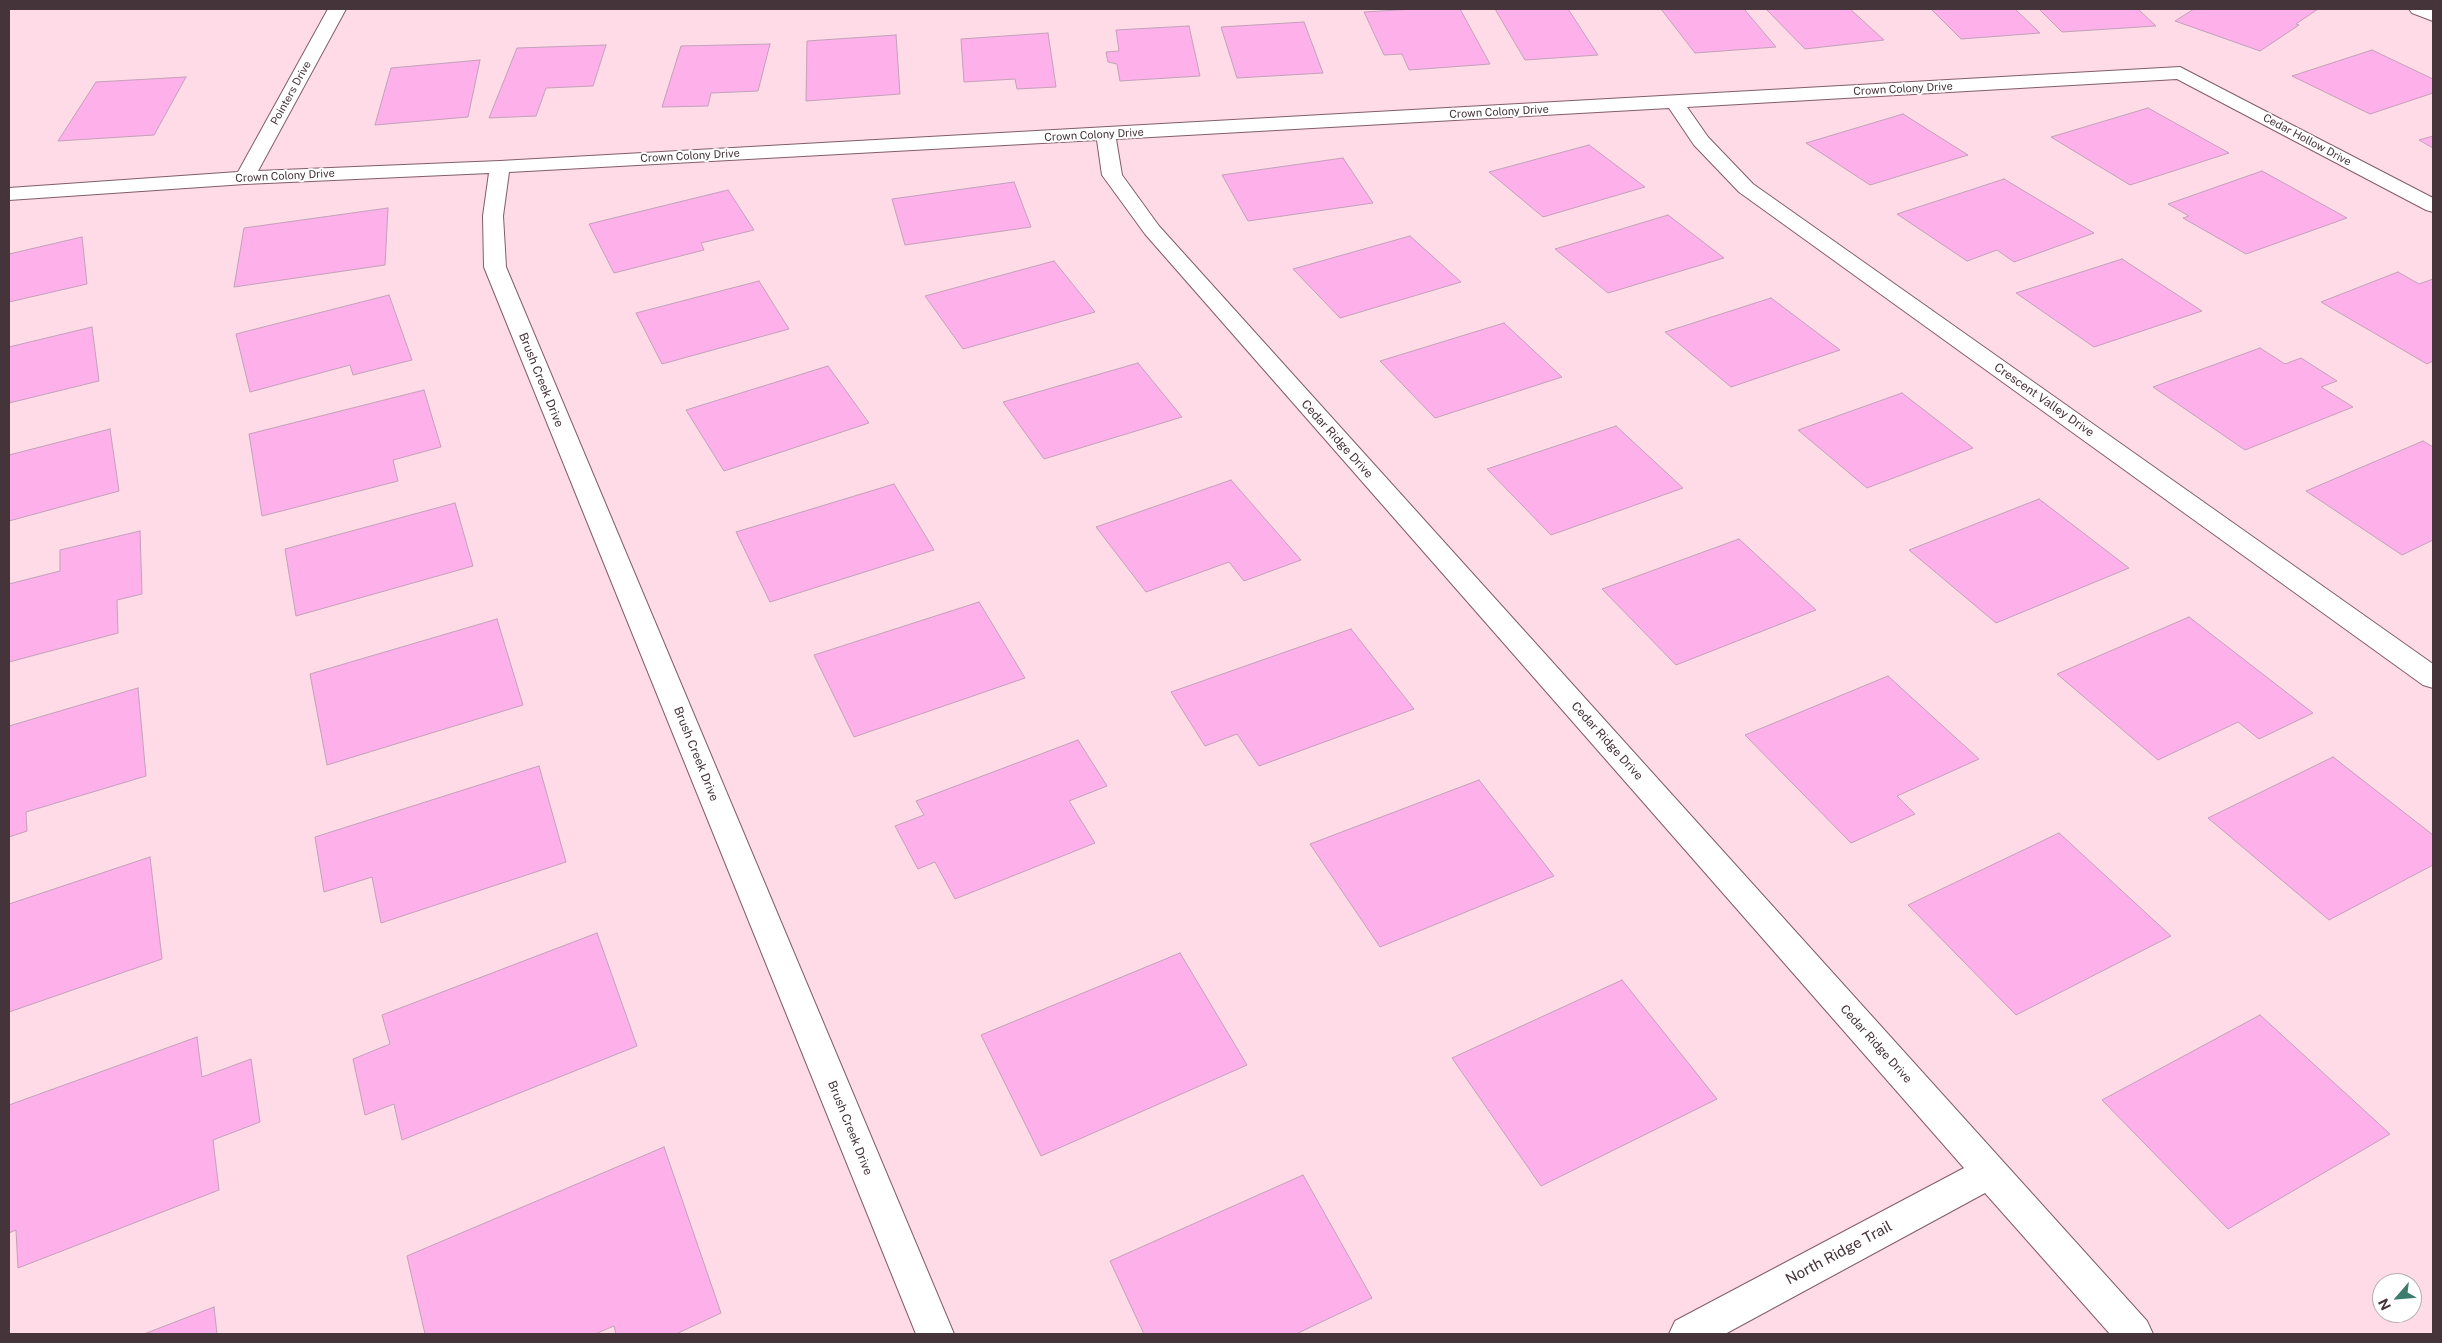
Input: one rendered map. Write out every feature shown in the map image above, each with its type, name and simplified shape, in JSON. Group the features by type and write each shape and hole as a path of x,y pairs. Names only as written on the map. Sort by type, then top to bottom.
{"street":[{"name":"Pointers Drive","path":"245,178 337,9"},
{"path":"2418,9 2433,16"},
{"name":"Crown Colony Drive","path":"9,194 245,178 500,167 2180,73"},
{"name":"Cedar Hollow Drive","path":"2180,73 2433,206"},
{"name":"Crescent Valley Drive","path":"1674,102 1701,141 1746,188 2433,678"},
{"name":"Cedar Ridge Drive","path":"1106,134 1112,175 1152,230 2134,1334"},
{"name":"Brush Creek Drive","path":"500,167 493,216 495,267 935,1334"},
{"name":"North Ridge Trail","path":"1688,1334 1990,1172"}],"building":[{"path":"1460,9 1490,64 1409,70 1402,54 1384,55 1364,12"},
{"path":"1495,9 1568,9 1598,55 1525,60"},
{"path":"1661,9 1744,9 1776,47 1695,53"},
{"path":"1766,9 1850,9 1884,40 1805,49"},
{"path":"1931,9 2015,9 2040,33 1961,39"},
{"path":"2039,9 2138,9 2156,26 2062,32"},
{"path":"2194,9 2318,9 2296,24 2299,25 2260,51 2175,21"},
{"path":"1304,22 1323,73 1237,78 1221,27"},
{"path":"1189,26 1200,76 1120,81 1117,64 1108,62 1106,52 1119,51 1116,30"},
{"path":"1048,33 1056,87 1017,89 1015,79 964,82 961,39"},
{"path":"896,35 900,94 806,101 807,41"},
{"path":"770,44 758,91 711,93 708,106 662,107 681,46"},
{"path":"606,45 593,86 546,88 536,116 489,118 517,48"},
{"path":"2372,50 2433,79 2433,93 2370,114 2292,76"},
{"path":"480,60 468,117 375,125 391,68"},
{"path":"186,77 154,135 58,141 96,82"},
{"path":"2148,108 2229,153 2130,185 2051,137"},
{"path":"1903,114 1968,155 1870,185 1806,143"},
{"path":"2433,136 2433,148 2419,140"},
{"path":"1589,145 1645,187 1543,217 1489,172"},
{"path":"1343,158 1373,203 1248,221 1222,175"},
{"path":"2262,171 2347,218 2246,254 2183,218 2189,216 2168,204"},
{"path":"2004,179 2094,233 2014,262 1997,250 1967,261 1897,214"},
{"path":"1014,182 1031,227 905,245 892,199"},
{"path":"728,190 754,230 701,243 704,250 614,273 589,224"},
{"path":"388,208 385,265 234,287 244,228"},
{"path":"1668,215 1724,258 1608,293 1555,249"},
{"path":"1410,236 1461,282 1340,318 1293,269"},
{"path":"82,237 87,284 9,302 9,254"},
{"path":"2122,259 2202,311 2094,347 2016,293"},
{"path":"1054,261 1095,312 963,349 925,296"},
{"path":"2398,272 2419,284 2433,279 2433,361 2427,364 2321,302"},
{"path":"759,281 789,329 662,364 636,313"},
{"path":"389,295 412,360 353,375 350,365 250,392 236,334"},
{"path":"1771,298 1840,350 1731,387 1665,332"},
{"path":"1504,323 1562,377 1435,418 1380,361"},
{"path":"92,327 99,381 9,403 9,347"},
{"path":"2260,348 2285,364 2301,358 2337,381 2321,387 2353,407 2245,450 2153,387"},
{"path":"1138,363 1182,417 1044,459 1003,402"},
{"path":"828,366 869,423 724,471 686,410"},
{"path":"424,390 441,447 393,460 398,481 262,516 249,434"},
{"path":"1902,393 1973,448 1867,488 1798,430"},
{"path":"1616,426 1683,488 1551,535 1487,469"},
{"path":"110,429 119,491 9,521 9,455"},
{"path":"2423,441 2433,447 2433,540 2402,555 2306,491"},
{"path":"1231,480 1301,560 1244,581 1229,562 1146,592 1096,527"},
{"path":"894,484 934,550 770,602 736,532"},
{"path":"2039,499 2129,568 1996,623 1909,550"},
{"path":"455,503 473,566 296,616 285,549"},
{"path":"140,531 142,594 117,600 118,633 9,662 9,584 60,571 60,550"},
{"path":"1739,539 1816,610 1676,665 1602,589"},
{"path":"979,602 1025,678 854,737 814,655"},
{"path":"2189,617 2313,713 2259,739 2238,722 2158,760 2057,674"},
{"path":"497,619 523,705 327,765 310,674"},
{"path":"1351,629 1414,709 1259,766 1237,734 1205,746 1171,692"},
{"path":"1888,676 1979,759 1897,796 1915,814 1851,843 1745,735"},
{"path":"138,688 146,776 26,812 27,831 9,837 9,726"},
{"path":"1078,740 1107,786 1069,801 1095,843 955,899 935,862 918,869 895,826 924,815 916,801"},
{"path":"2333,757 2433,835 2433,865 2329,920 2208,818"},
{"path":"539,766 566,862 381,923 372,877 324,892 315,837"},
{"path":"1479,780 1554,876 1380,947 1310,844"},
{"path":"2059,833 2171,936 2016,1015 1908,905"},
{"path":"150,857 162,959 9,1012 9,904"},
{"path":"597,933 637,1046 402,1140 394,1104 365,1115 353,1059 390,1044 382,1015"},
{"path":"1180,953 1247,1065 1041,1156 981,1035"},
{"path":"1622,980 1717,1099 1541,1186 1452,1058"},
{"path":"2260,1015 2390,1134 2228,1229 2102,1100"},
{"path":"197,1037 202,1077 251,1059 260,1122 213,1140 219,1190 18,1268 16,1230 9,1233 9,1105"},
{"path":"664,1147 721,1313 676,1334 616,1334 614,1326 595,1334 425,1334 407,1256"},
{"path":"1303,1175 1372,1298 1296,1334 1144,1334 1110,1261"},
{"path":"214,1307 217,1334 144,1334"}]}
